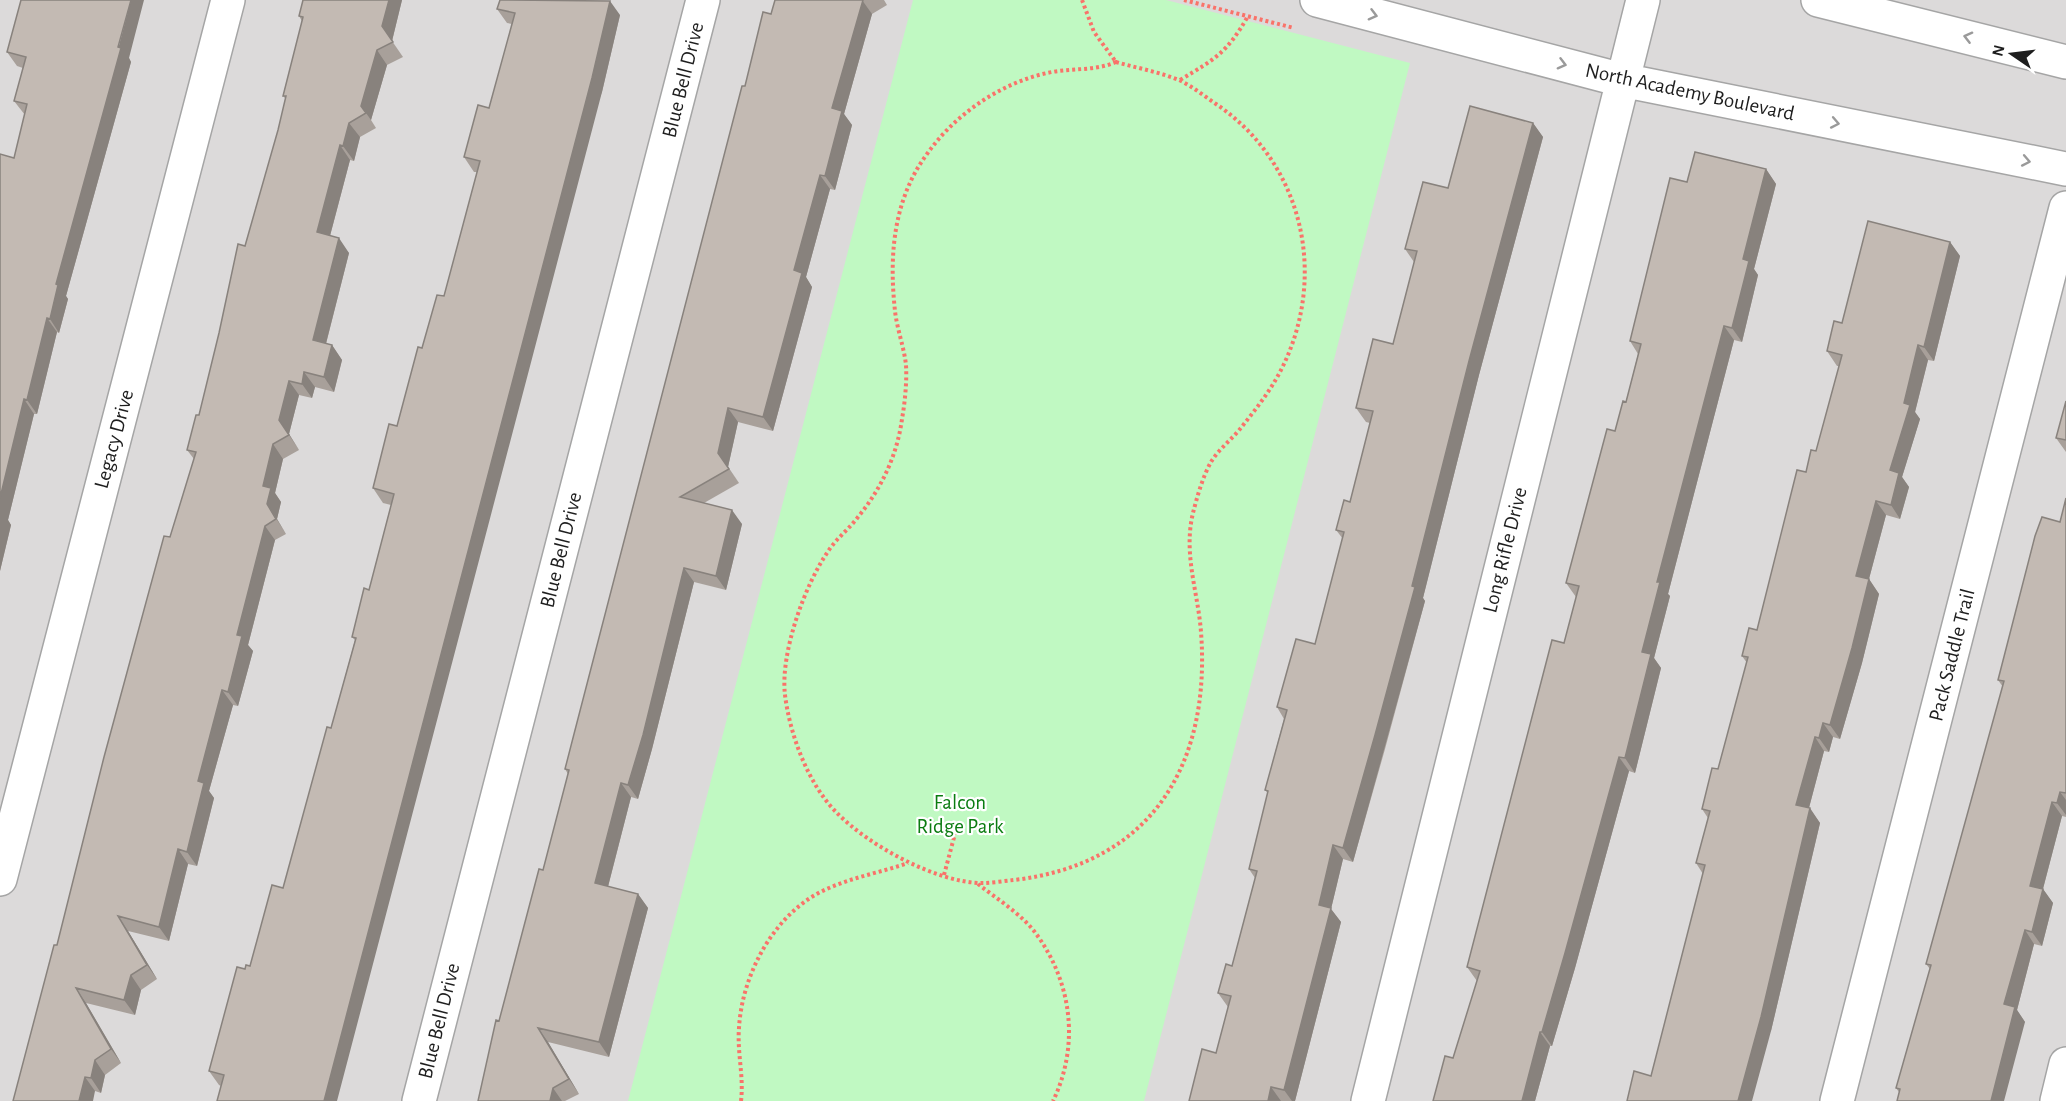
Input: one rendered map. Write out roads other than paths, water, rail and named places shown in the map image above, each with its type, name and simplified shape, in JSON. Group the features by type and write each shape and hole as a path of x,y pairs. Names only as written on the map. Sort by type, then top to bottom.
{"street":[{"name":"Legacy Drive","path":"0,879 228,0"},
{"name":"Blue Bell Drive","path":"419,1101 703,0"},
{"name":"North Academy Boulevard","path":"1317,0 1622,80 2066,169"},
{"name":"Long Rifle Drive","path":"1368,1101 1643,0"},
{"path":"1818,0 2066,62"},
{"name":"Pack Saddle Trail","path":"1837,1101 2066,208"},
{"path":"2057,1101 2066,1064"}],"park label":[{"name":"Falcon Ridge Park","path":"960,814"}]}
